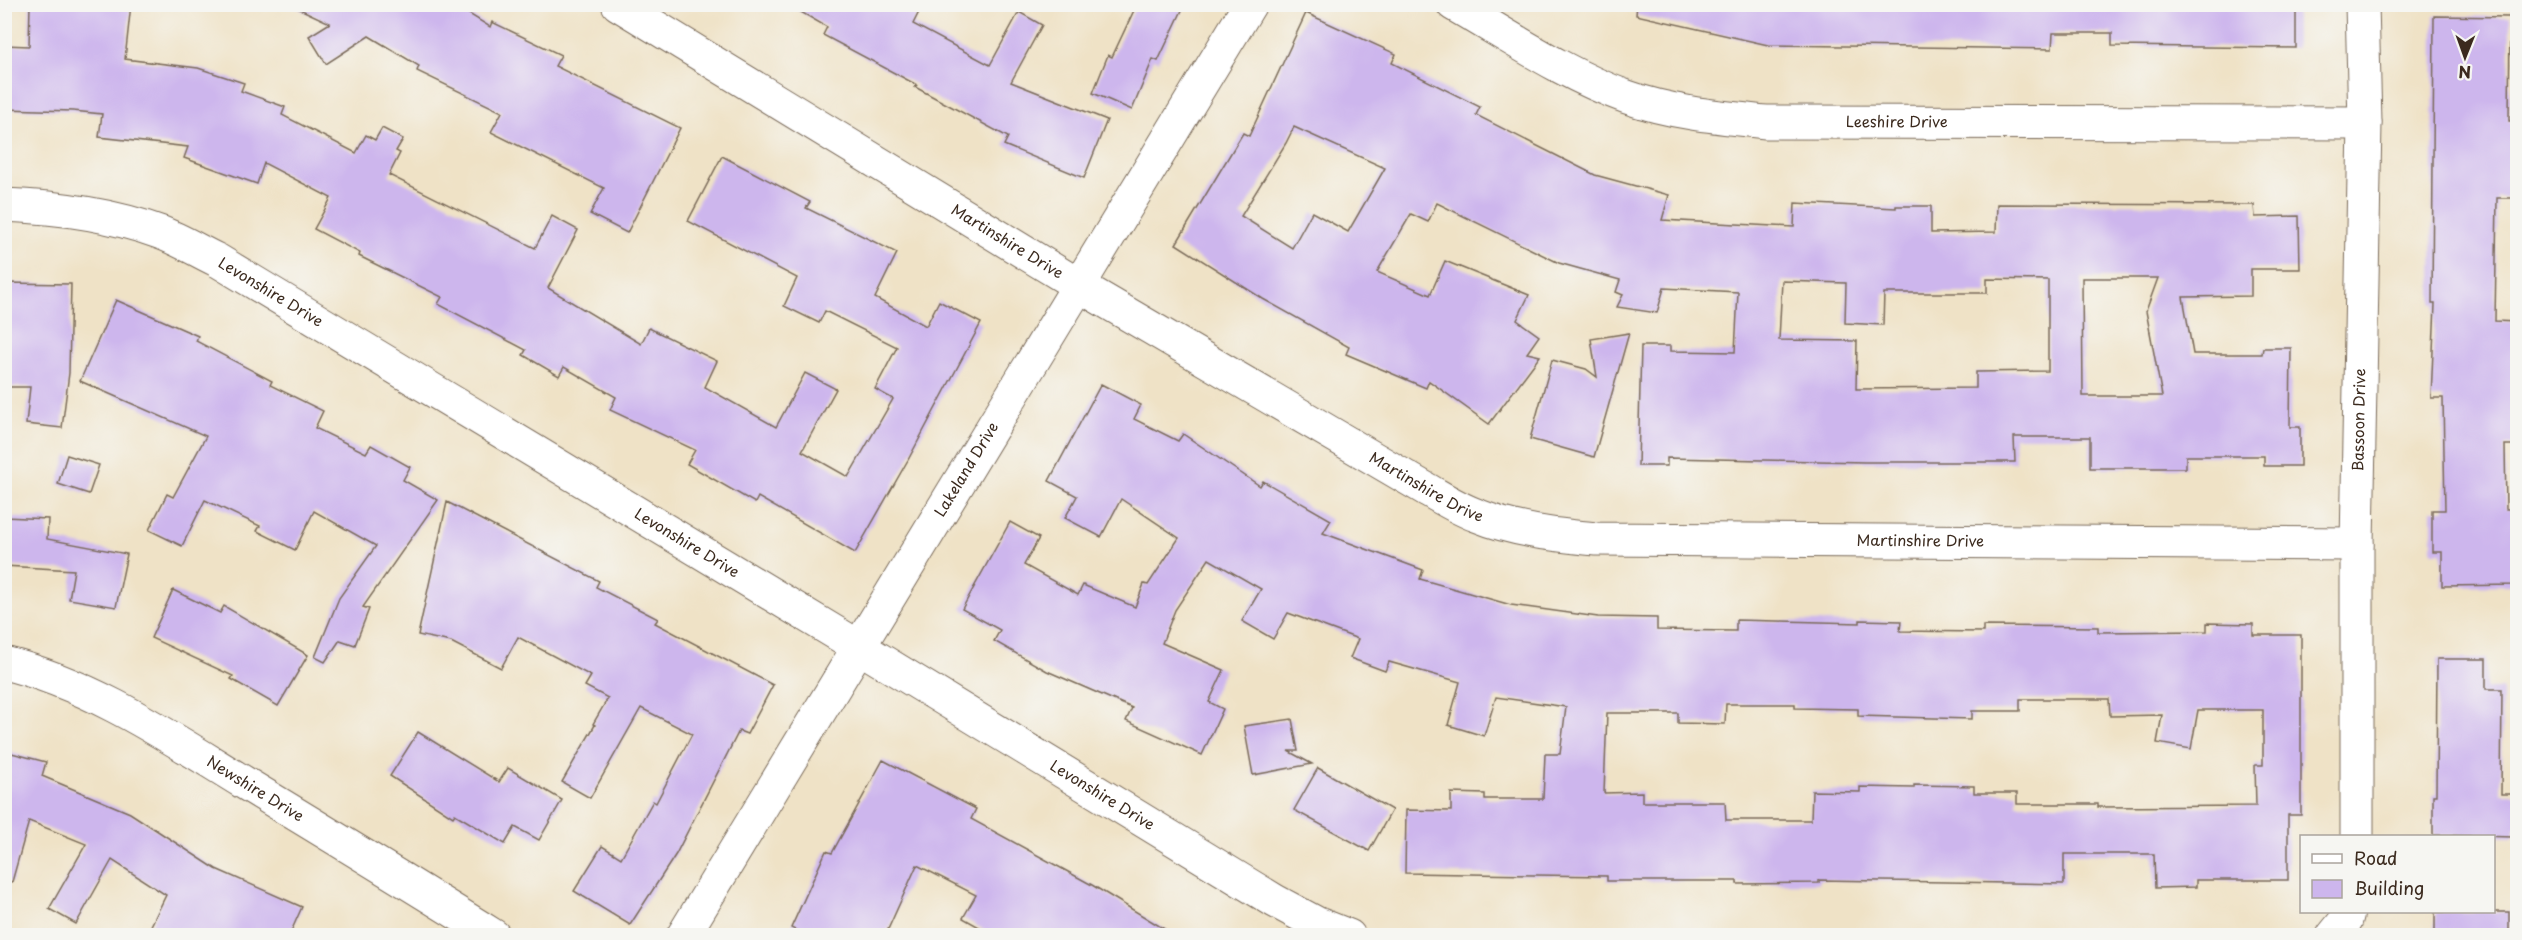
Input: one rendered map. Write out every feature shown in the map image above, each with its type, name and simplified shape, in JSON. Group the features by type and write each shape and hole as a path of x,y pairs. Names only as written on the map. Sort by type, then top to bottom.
{"street":[{"name":"Martinshire Drive","path":"618,4 1078,285 1426,489 1476,515 1517,528 1550,535 1596,538 2357,544"},
{"name":"Lakeland Drive","path":"683,936 1250,4"},
{"name":"Leeshire Drive","path":"1454,4 1563,67 1626,96 1673,110 1715,117 1778,122 2364,123"},
{"name":"Bassoon Drive","path":"2357,835 2357,544 2364,123 2362,4"},
{"name":"Levonshire Drive","path":"4,205 45,207 110,219 159,232 217,260 1275,901 1316,923 1349,936"},
{"name":"Newshire Drive","path":"4,663 40,671 94,695 168,736 494,936"},
{"path":"2333,936 2346,920 2348,913"}],"building":[{"path":"30,4 131,4 125,59 198,68 244,83 241,91 285,107 282,115 356,153 366,135 375,140 382,128 403,139 396,151 400,153 389,175 535,248 552,216 578,230 548,288 641,344 649,328 717,361 705,387 776,427 805,373 836,389 802,451 848,477 893,399 875,389 897,347 825,311 819,323 784,306 797,278 688,221 722,156 810,202 806,208 897,253 875,298 926,326 939,301 981,323 855,553 758,497 755,503 687,464 695,450 610,410 616,397 564,367 559,376 523,355 526,350 438,304 442,297 359,256 360,253 314,229 331,198 264,163 257,184 184,158 188,147 99,137 102,114 4,109 4,45 29,46"},
{"path":"289,4 453,4 490,27 492,22 561,55 555,66 680,128 627,233 590,214 604,188 491,132 502,112 417,71 419,66 369,36 326,64 309,36 330,23"},
{"path":"787,4 923,4 913,24 990,65 1019,12 1042,25 1011,82 1107,120 1084,178 1004,145 1008,137 823,35 827,27"},
{"path":"1137,4 1185,4 1158,61 1153,59 1132,110 1093,93 1108,55 1112,57"},
{"path":"1637,4 2296,4 2296,48 2112,46 2112,33 2053,33 2052,49 1768,45 1636,15"},
{"path":"1306,13 1396,54 1392,63 1480,107 1476,115 1595,175 1669,195 1662,220 1794,227 1795,203 1896,208 1896,206 1931,206 1931,233 1996,232 1997,204 2254,205 2255,217 2299,216 2300,269 2251,269 2251,296 2183,297 2193,354 2262,354 2263,348 2291,348 2290,427 2300,427 2300,466 2264,466 2264,456 2186,456 2186,468 2090,468 2090,437 2014,437 2015,462 1667,458 1667,466 1638,466 1641,346 1670,346 1670,351 1735,352 1738,292 1664,288 1657,313 1617,307 1623,295 1616,292 1620,280 1559,263 1437,203 1428,222 1411,214 1377,272 1430,295 1445,261 1529,295 1517,320 1539,336 1527,353 1540,356 1489,424 1429,381 1426,388 1346,354 1349,347 1263,299 1176,244 1243,133 1249,136","holes":["1294,127 1385,168 1348,232 1312,212 1292,248 1241,216","2082,278 2158,278 2146,311 2162,396 2083,396","1987,279 2048,280 2048,371 1976,372 1976,388 1856,389 1857,341 1779,340 1782,281 1846,283 1845,323 1883,325 1884,293 1987,293"]},
{"path":"2434,16 2510,17 2509,121 2517,121 2517,198 2497,198 2495,321 2517,322 2517,445 2505,445 2506,509 2517,509 2517,585 2442,586 2442,552 2432,552 2432,510 2445,510 2443,398 2431,398 2435,304 2432,304"},
{"path":"4,283 71,284 69,373 62,428 26,424 30,387 4,387"},
{"path":"116,300 198,336 196,341 272,381 270,385 323,411 315,428 366,453 371,445 410,467 403,480 438,500 363,607 369,609 355,645 340,640 325,662 315,657 339,598 376,546 314,511 295,550 257,531 260,526 205,500 182,546 149,530 167,494 173,497 206,436 80,381"},
{"path":"1629,333 1594,457 1530,439 1552,360 1586,369 1597,377 1591,339"},
{"path":"1101,384 1141,405 1134,419 1178,441 1183,434 1260,486 1263,481 1331,520 1323,533 1423,570 1420,579 1511,605 1598,617 1657,618 1657,630 1736,631 1736,620 1860,623 1860,620 1901,621 1900,631 1983,632 1983,626 2098,627 2098,632 2207,631 2207,623 2253,624 2253,635 2301,635 2301,815 2288,815 2288,880 2196,880 2196,887 2155,888 2154,854 2064,854 2064,884 1819,880 1819,883 1737,884 1737,881 1607,881 1607,876 1405,873 1406,810 1451,811 1451,793 1485,794 1485,799 1543,799 1545,754 1560,754 1566,707 1496,697 1484,736 1448,725 1460,682 1389,662 1385,671 1350,658 1358,639 1288,613 1273,639 1242,621 1261,589 1209,559 1175,610 1162,643 1224,670 1209,702 1223,709 1202,755 1126,721 1132,708 1047,671 994,641 1000,630 962,609 1010,522 1039,538 1024,565 1078,595 1083,585 1135,607 1144,584 1148,585 1179,538 1121,499 1101,537 1065,518 1077,496 1049,481","holes":["2020,699 2109,699 2110,716 2162,715 2157,743 2191,749 2198,710 2263,710 2263,765 2255,765 2256,806 2098,807 2098,804 2017,804 2017,793 1974,793 1974,786 1914,785 1914,788 1860,787 1860,792 1812,791 1811,820 1726,820 1725,802 1642,802 1642,792 1604,793 1607,713 1678,713 1678,723 1725,724 1726,704 1795,704 1795,708 1858,709 1858,716 1972,719 1972,711 2020,711"]},
{"path":"67,455 99,465 89,494 58,484"},
{"path":"447,502 599,581 596,587 658,619 655,623 773,685 747,734 739,731 676,854 630,925 574,891 602,846 621,858 653,801 656,803 692,734 641,708 590,798 562,782 608,698 585,686 591,676 518,637 501,668 451,642 418,635"},
{"path":"4,517 48,519 47,539 127,554 116,607 69,599 74,570 4,566"},
{"path":"173,590 220,613 224,606 308,655 278,706 231,679 233,676 151,638"},
{"path":"2437,659 2486,659 2486,689 2502,689 2501,794 2517,794 2517,829 2514,829 2514,837 2433,835 2433,795 2436,795"},
{"path":"1292,719 1298,751 1288,751 1312,764 1253,775 1244,726"},
{"path":"418,732 499,782 508,768 562,800 539,840 515,827 505,844 455,814 453,817 390,776"},
{"path":"4,751 46,762 42,776 130,813 216,869 302,907 289,936 146,936 166,895 112,860 76,924 49,909 86,844 29,821 12,882 4,881"},
{"path":"883,760 976,809 971,819 1092,885 1176,936 995,936 963,918 976,895 917,865 885,936 807,936 791,928 826,851 832,853"},
{"path":"1318,768 1392,810 1369,851 1294,810"},
{"path":"2509,912 2509,936 2435,936 2435,913"}]}
